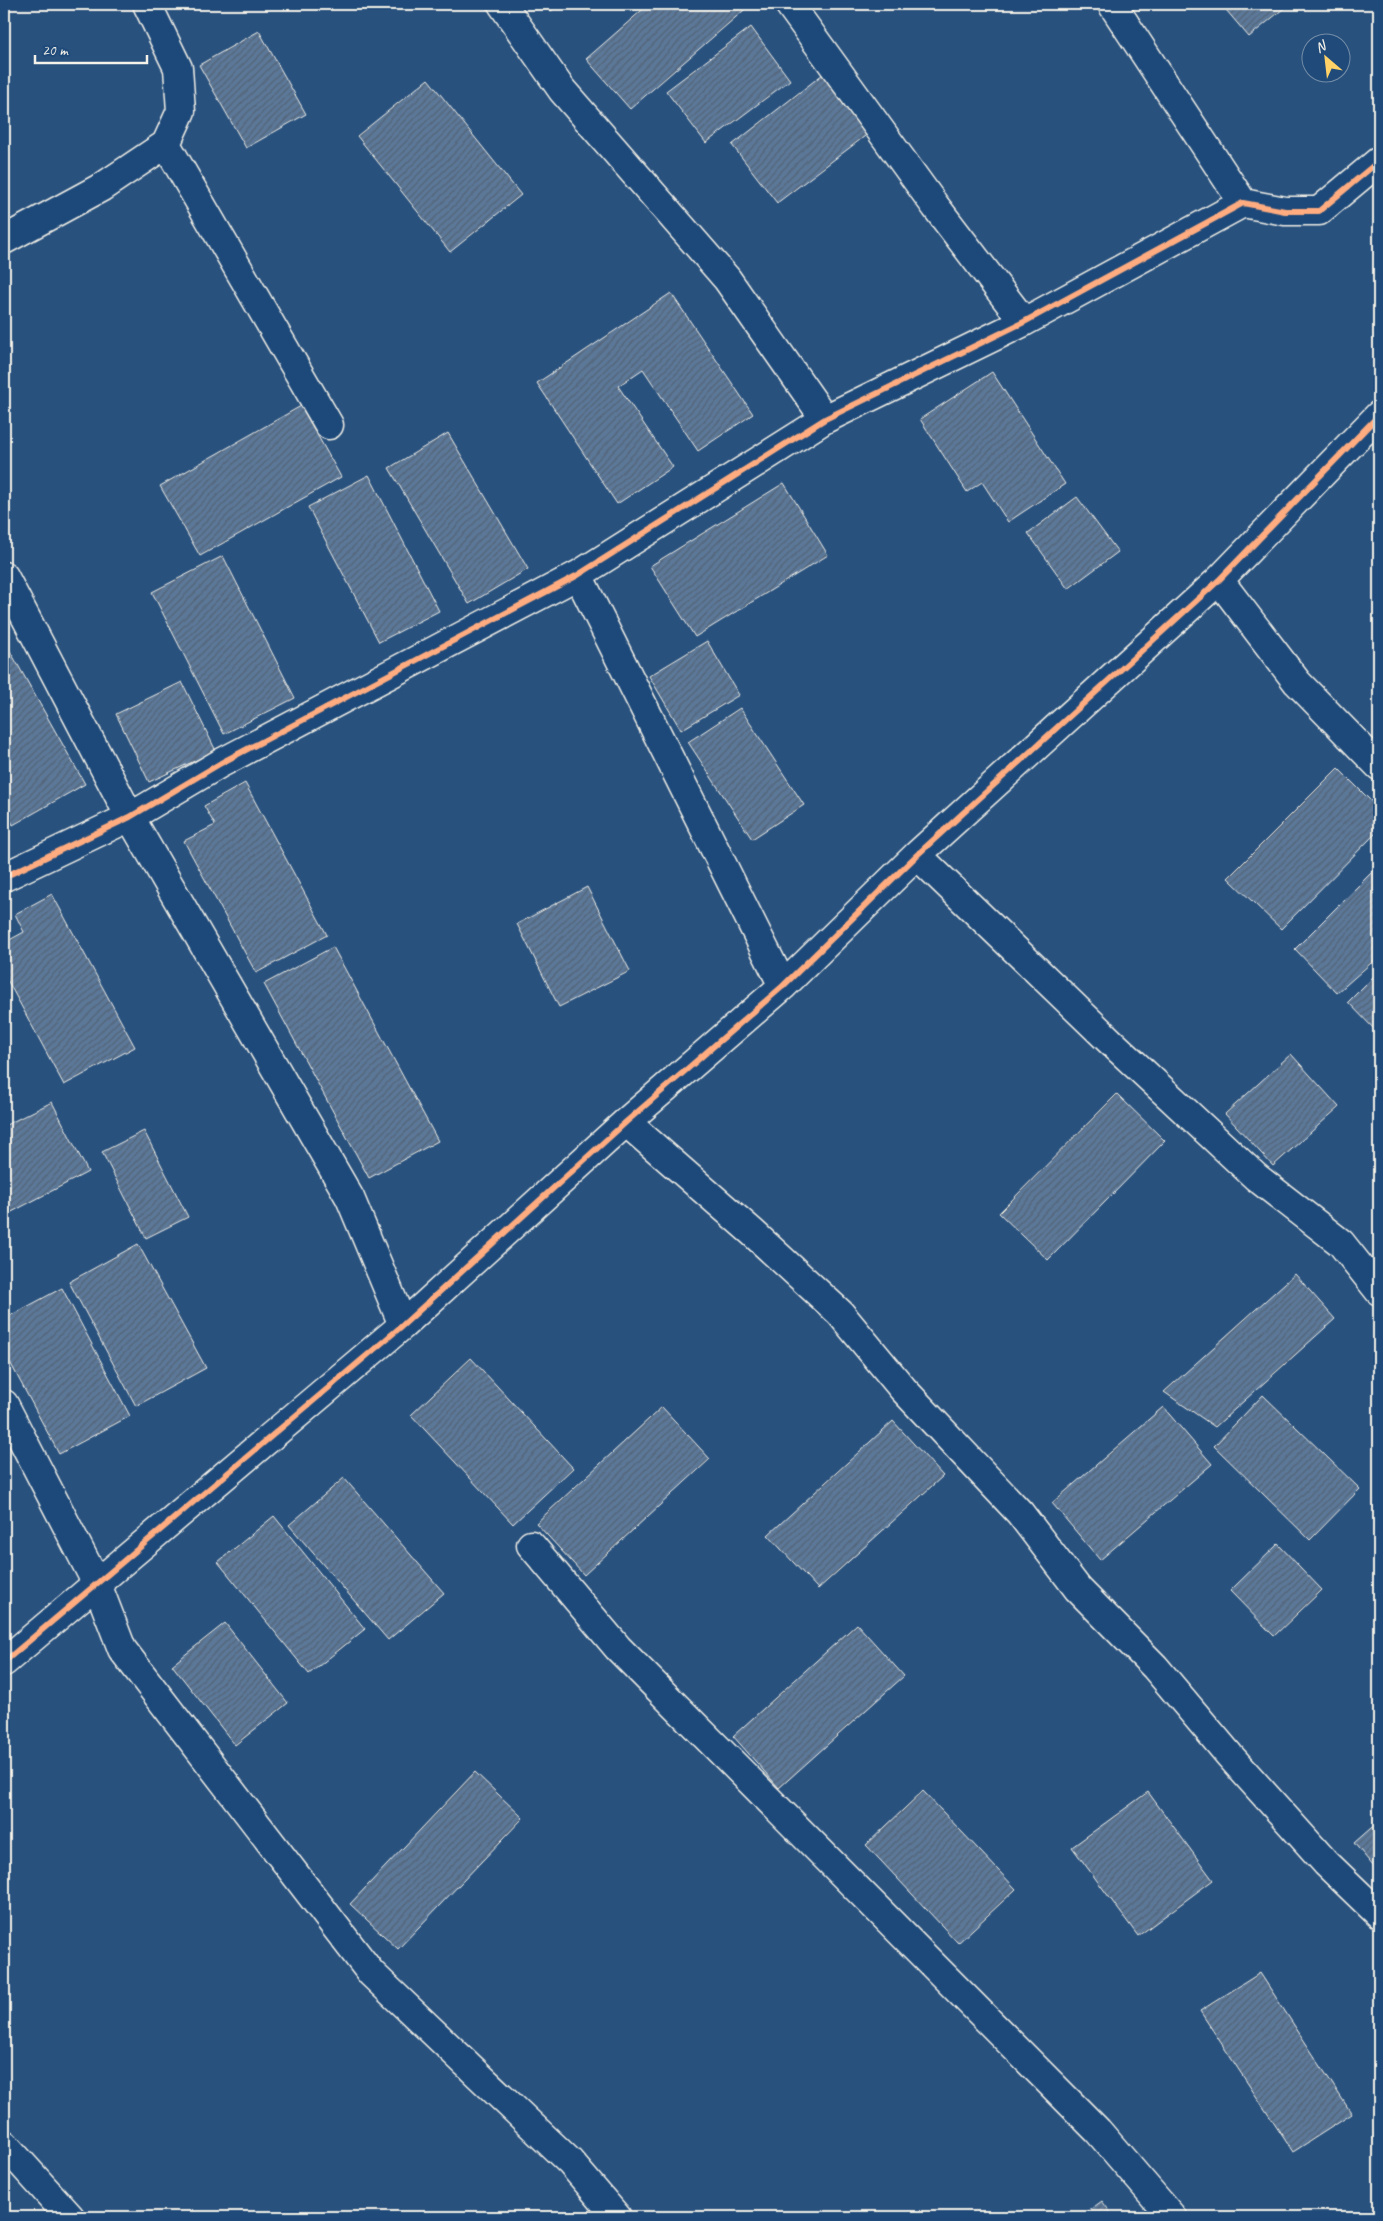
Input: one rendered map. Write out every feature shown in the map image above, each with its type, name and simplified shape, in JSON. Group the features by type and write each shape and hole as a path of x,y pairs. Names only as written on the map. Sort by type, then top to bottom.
{"street":[{"path":"4,240 102,187 166,144 181,112 178,68 147,4"},
{"path":"502,4 562,90 727,279 825,419"},
{"path":"789,4 930,200 1024,322"},
{"path":"1112,4 1243,203"},
{"path":"166,144 328,425"},
{"path":"4,877 130,817 221,763 578,575 825,419 1024,322 1243,203 1285,211 1319,211 1379,161"},
{"path":"4,1662 403,1325 626,1122 783,986 917,855 1219,580 1379,415"},
{"path":"578,575 783,986"},
{"path":"4,576 130,817 350,1198 403,1325"},
{"path":"1219,580 1297,682 1379,766"},
{"path":"917,855 1111,1042 1256,1177 1342,1243 1379,1291"},
{"path":"626,1122 752,1232 840,1313 903,1389 1020,1513 1078,1589 1155,1667 1230,1756 1326,1863 1379,1914"},
{"path":"4,1404 60,1516 97,1584 122,1649 370,1973 570,2162 617,2217"},
{"path":"531,1545 618,1648 1098,2131 1172,2217"},
{"path":"4,2144 70,2217"}],"building":[{"path":"546,4 561,4 551,11"},
{"path":"649,4 751,4 630,109 586,59"},
{"path":"1221,4 1289,4 1249,37"},
{"path":"751,27 790,80 706,143 666,91"},
{"path":"259,31 306,114 246,148 199,65"},
{"path":"823,74 869,133 777,203 732,145"},
{"path":"428,79 521,195 450,252 357,136"},
{"path":"671,293 753,414 698,451 643,369 618,386 673,467 617,504 537,383"},
{"path":"992,372 1065,484 1008,522 982,482 967,492 920,419"},
{"path":"301,406 341,477 200,556 160,486"},
{"path":"448,433 528,569 469,604 389,468"},
{"path":"369,475 439,611 379,642 308,507"},
{"path":"784,483 828,555 695,637 650,566"},
{"path":"1077,497 1118,552 1068,589 1028,533"},
{"path":"223,556 295,698 224,734 152,592"},
{"path":"707,641 739,695 681,730 649,676"},
{"path":"5,642 85,784 13,825 4,807"},
{"path":"182,682 216,751 149,782 116,714"},
{"path":"740,708 804,805 752,839 688,742"},
{"path":"1338,768 1379,809 1379,830 1281,929 1228,878"},
{"path":"245,783 327,935 256,973 184,841 215,825 204,806"},
{"path":"1379,865 1379,956 1337,993 1295,949"},
{"path":"587,887 630,971 559,1007 517,924"},
{"path":"52,894 135,1047 64,1085 4,974 4,943 24,932 15,914"},
{"path":"333,947 438,1141 369,1178 264,984"},
{"path":"1379,971 1379,1034 1348,1002"},
{"path":"1291,1054 1339,1107 1273,1166 1225,1114"},
{"path":"1117,1094 1165,1141 1048,1260 999,1213"},
{"path":"52,1102 88,1172 4,1216 4,1126"},
{"path":"144,1131 188,1217 146,1238 102,1152"},
{"path":"138,1244 206,1368 136,1406 69,1282"},
{"path":"1295,1274 1335,1319 1215,1427 1164,1392"},
{"path":"62,1288 130,1416 59,1454 4,1351 4,1319"},
{"path":"471,1358 573,1468 513,1524 411,1415"},
{"path":"1263,1395 1360,1489 1310,1540 1214,1446"},
{"path":"662,1407 710,1459 584,1575 536,1523"},
{"path":"1163,1407 1212,1464 1100,1560 1052,1503"},
{"path":"893,1421 943,1476 818,1589 768,1535"},
{"path":"344,1478 444,1593 388,1640 289,1525"},
{"path":"274,1516 365,1629 309,1674 218,1562"},
{"path":"1278,1544 1322,1590 1274,1636 1230,1591"},
{"path":"225,1623 288,1703 235,1745 172,1665"},
{"path":"857,1624 904,1676 779,1788 733,1736"},
{"path":"475,1772 523,1818 398,1949 350,1904"},
{"path":"923,1791 1016,1889 958,1943 866,1845"},
{"path":"1148,1792 1213,1880 1138,1936 1072,1847"},
{"path":"1379,1821 1379,1873 1354,1843"},
{"path":"1260,1973 1352,2114 1293,2152 1200,2011"},
{"path":"1102,2201 1114,2217 1080,2217"}],"cycle path":[{"path":"4,877 130,817 221,763 578,575 825,419 1024,322 1243,203 1285,211 1319,211 1379,161"},
{"path":"4,1662 403,1325 626,1122 783,986 917,855 1219,580 1379,415"}]}
